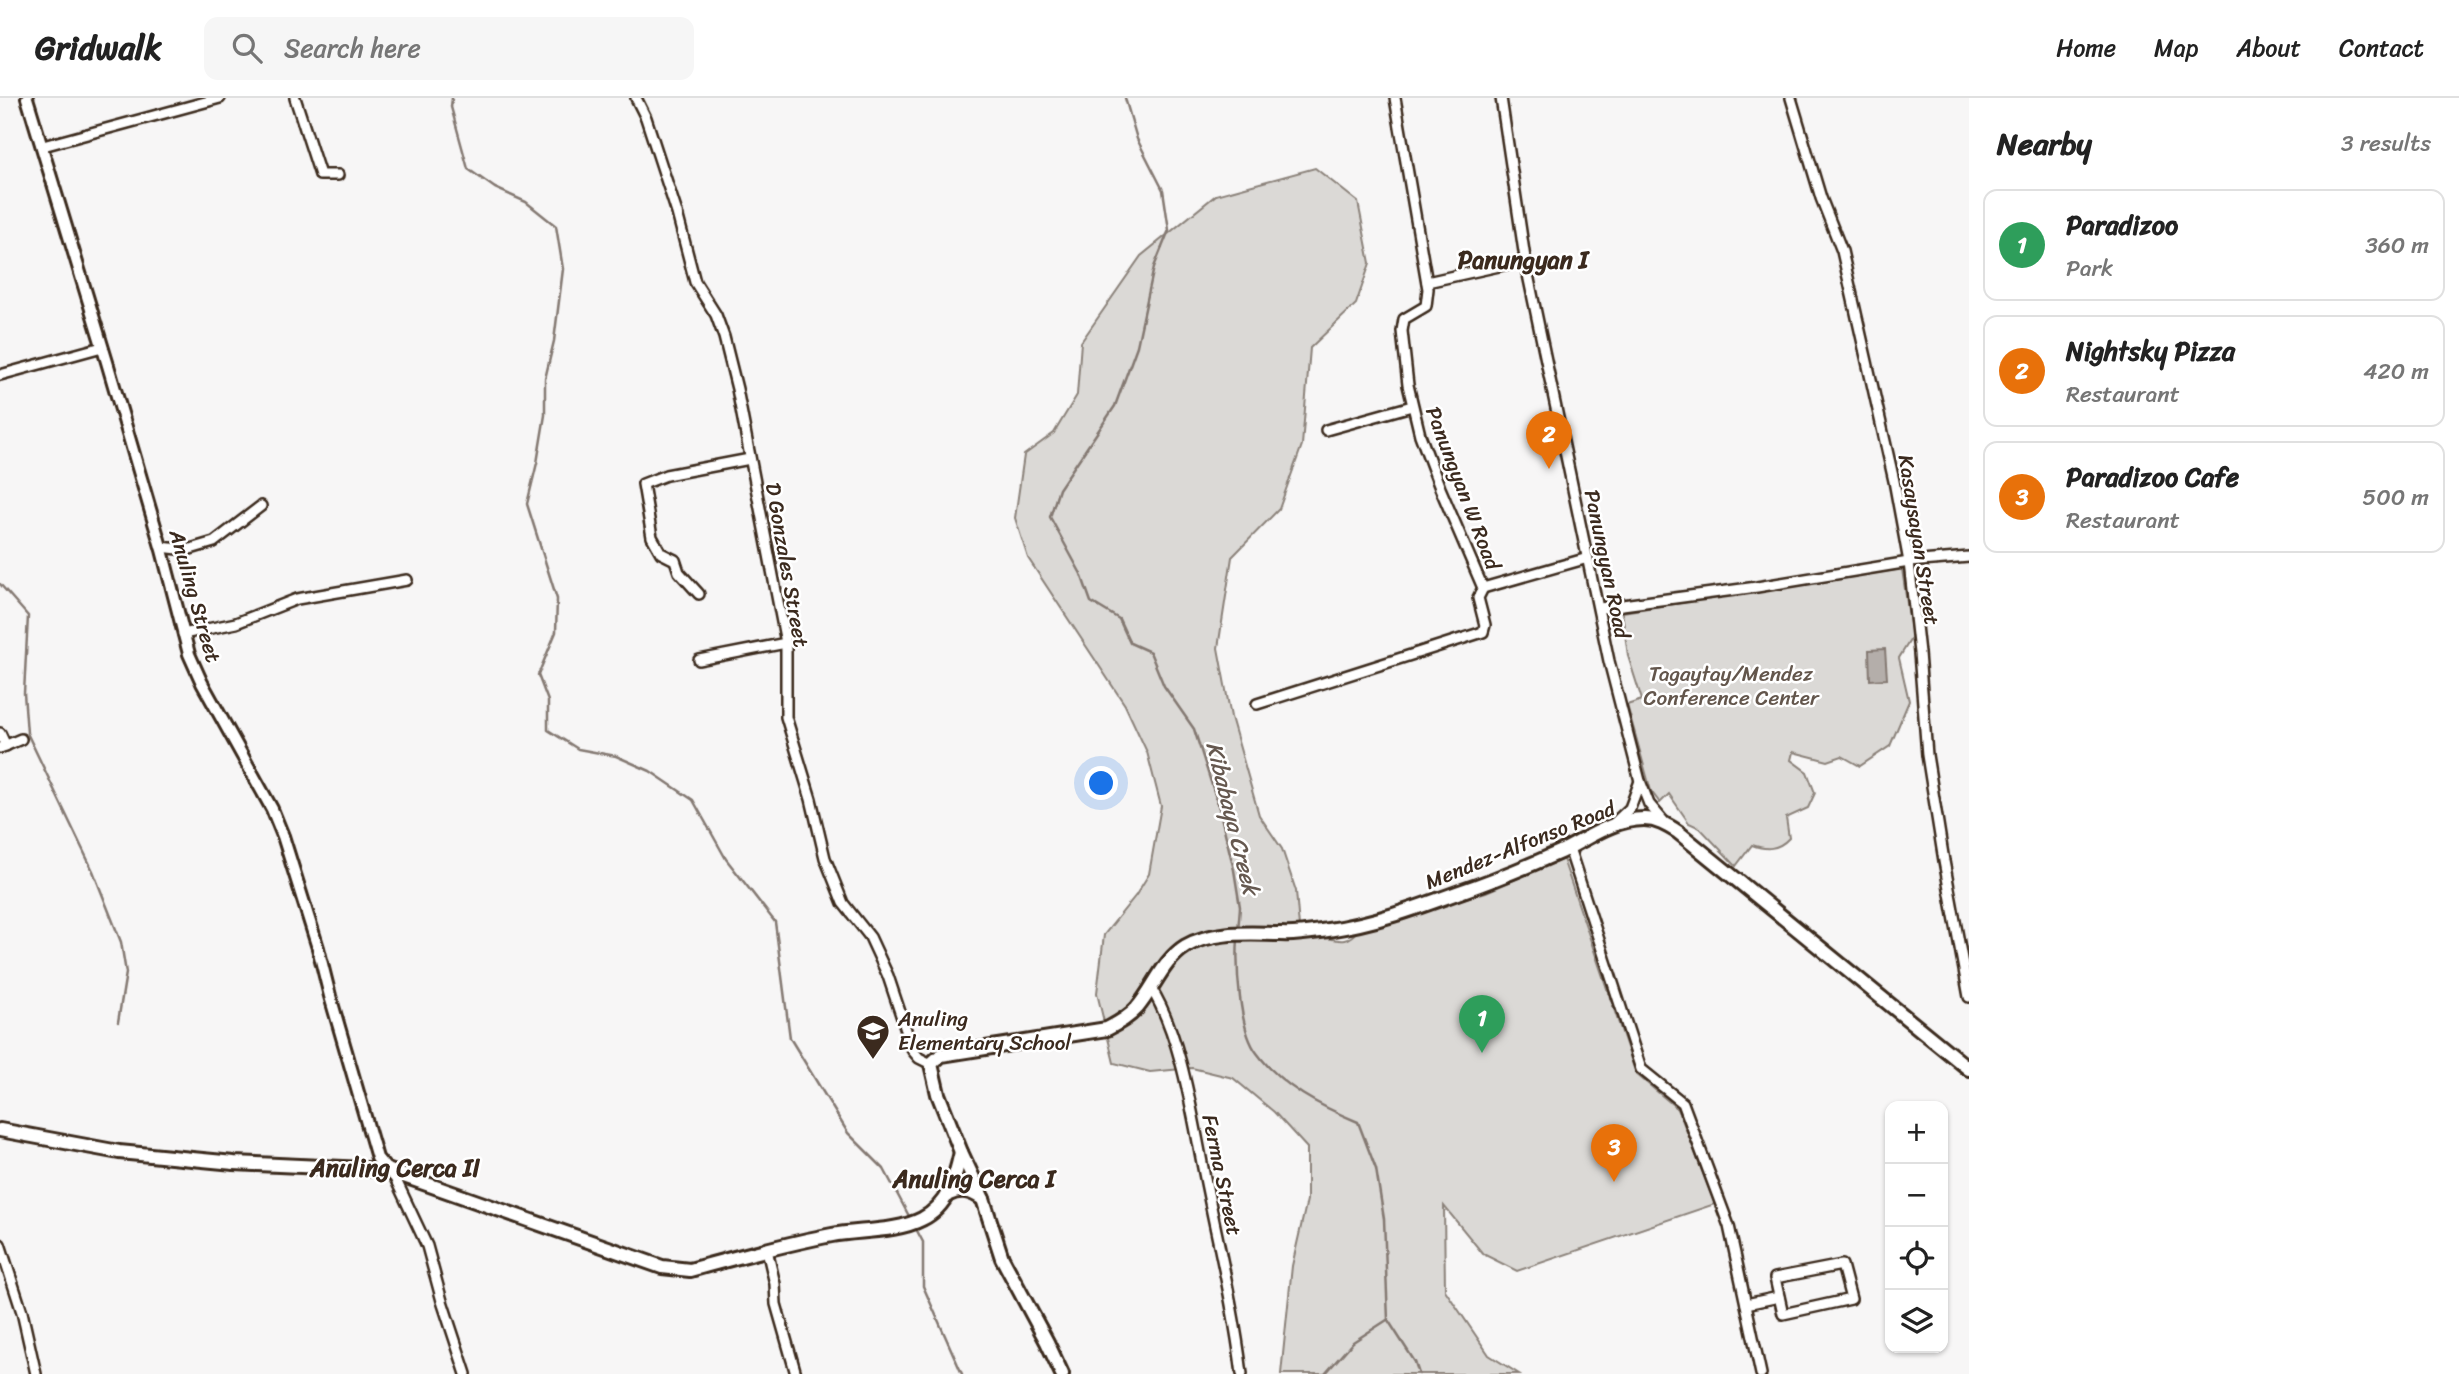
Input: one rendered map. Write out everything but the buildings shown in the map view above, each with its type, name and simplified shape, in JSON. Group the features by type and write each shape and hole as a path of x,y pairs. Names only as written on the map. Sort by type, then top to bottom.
{"main road":[{"name":"Mendez-Alfonso Road","path":"931,1064 941,1055 1107,1029 1130,1014 1162,970 1185,946 1219,936 1342,928 1457,893 1526,867 1610,826 1648,818 1665,823"},
{"path":"1665,823 1969,1069"},
{"path":"931,1064 934,1082 961,1152 983,1199 1002,1258 1062,1374"},
{"path":"0,1130 119,1152 234,1163 387,1170 662,1267 690,1270 834,1234 922,1220 949,1194 957,1190 968,1191 983,1199"},
{"path":"949,1194 961,1152"}],"street":[{"name":"Anuling Street","path":"27,98 102,347 189,654 202,683 272,809 283,836 318,948 377,1158 387,1170"},
{"path":"43,146 220,98"},
{"path":"295,98 320,175 338,175"},
{"name":"D Gonzales Street","path":"636,98 646,118 677,213 695,282 716,315 724,337 737,389 786,643 786,717 836,891 870,937 888,976 913,1051 919,1058 931,1064"},
{"name":"Panungyan W Road","path":"1395,98 1427,282 1426,306 1404,319 1402,324 1412,406 1440,488 1483,589 1588,558"},
{"name":"Panungyan Road","path":"1501,98 1526,260 1609,661 1640,781 1649,804 1665,823"},
{"name":"Kasaysayan Street","path":"1791,98 1821,198 1842,251 1854,296 1909,562 1920,653 1927,755 1969,997"},
{"path":"1427,282 1526,260"},
{"path":"0,375 102,347"},
{"path":"1326,430 1412,406"},
{"path":"699,594 679,572 676,560 662,553 657,541 652,537 643,484 666,475 750,458"},
{"path":"160,547 187,550 214,542 261,506"},
{"path":"1600,608 1757,587 1909,562 1969,557"},
{"path":"183,634 236,623 297,599 407,580"},
{"path":"1258,704 1483,632 1485,625 1478,598 1483,589"},
{"path":"699,660 786,643"},
{"path":"0,733 3,747 21,739"},
{"path":"1610,826 1630,808 1640,781"},
{"path":"1569,848 1642,1069 1683,1103 1729,1226 1760,1374"},
{"name":"Ferma Street","path":"1151,988 1167,1015 1178,1056 1227,1284 1242,1374"},
{"path":"387,1170 395,1178 427,1246 466,1374"},
{"path":"0,1244 22,1312 36,1374"},
{"path":"767,1250 775,1284 776,1304 796,1374"},
{"path":"1842,1265 1851,1299 1783,1314 1779,1297 1775,1278 1842,1265"},
{"path":"1746,1304 1779,1297"}],"green space":[{"path":"1315,168 1358,202 1370,263 1356,304 1310,348 1302,445 1279,509 1232,557 1218,648 1231,717 1259,815 1282,849 1296,891 1300,939 1317,937 1344,940 1358,930 1486,892 1563,859 1636,1074 1678,1109 1715,1204 1517,1271 1483,1254 1444,1206 1445,1290 1489,1355 1519,1374 1281,1374 1292,1266 1307,1200 1307,1148 1274,1112 1233,1078 1192,1068 1150,1072 1114,1063 1097,993 1104,935 1149,874 1161,806 1147,752 1125,705 1028,558 1015,518 1024,455 1054,433 1077,395 1081,342 1141,256 1216,195"},
{"name":"Tagaytay/Mendez Conference Center","path":"1902,569 1912,637 1899,658 1909,701 1890,746 1860,766 1842,756 1828,761 1793,752 1791,760 1807,772 1815,793 1808,808 1786,818 1789,838 1785,842 1772,848 1752,845 1736,866 1700,828 1689,823 1669,794 1660,803 1651,791 1627,705 1642,700 1628,656 1622,612"}],"shaded area":[{"path":"1885,649 1887,679 1870,680 1869,650"}],"waterway":[{"path":"452,98 451,107 468,169 495,188 526,202 556,226 563,269 554,341 545,379 545,415 527,504 557,599 556,632 538,675 548,701 548,730 578,749 616,756 650,771 693,800 726,859 775,922 790,1038 848,1133 884,1169 910,1218"},
{"name":"Kibabaya Creek","path":"1125,98 1137,139 1163,190 1169,230 1154,267 1137,346 1115,406 1059,489 1050,517 1081,574 1091,602 1119,619 1130,643 1150,652 1164,686 1194,729 1218,804 1234,870 1240,907 1238,931"},
{"path":"0,584 28,616 24,693 27,733 93,871 121,942 126,973 118,1022"},
{"name":"Kibabaya Creek","path":"1238,938 1238,981 1243,1014 1251,1043 1257,1053 1290,1086 1358,1122 1376,1169 1384,1219 1388,1320 1415,1362 1419,1374"},
{"path":"915,1227 923,1242 923,1286 962,1374"},
{"name":"Kibabaya Creek","path":"1325,1374 1353,1342 1387,1320"}],"place":[{"name":"Nightsky Pizza","path":"1549,469"},
{"name":"Paradizoo","path":"1482,1053"},
{"name":"Anuling Elementary School","path":"873,1061"},
{"name":"Paradizoo Cafe","path":"1614,1182"}],"district":[{"name":"Panungyan I","path":"1523,260"},
{"name":"Anuling Cerca II","path":"395,1168"},
{"name":"Anuling Cerca I","path":"974,1179"}]}
